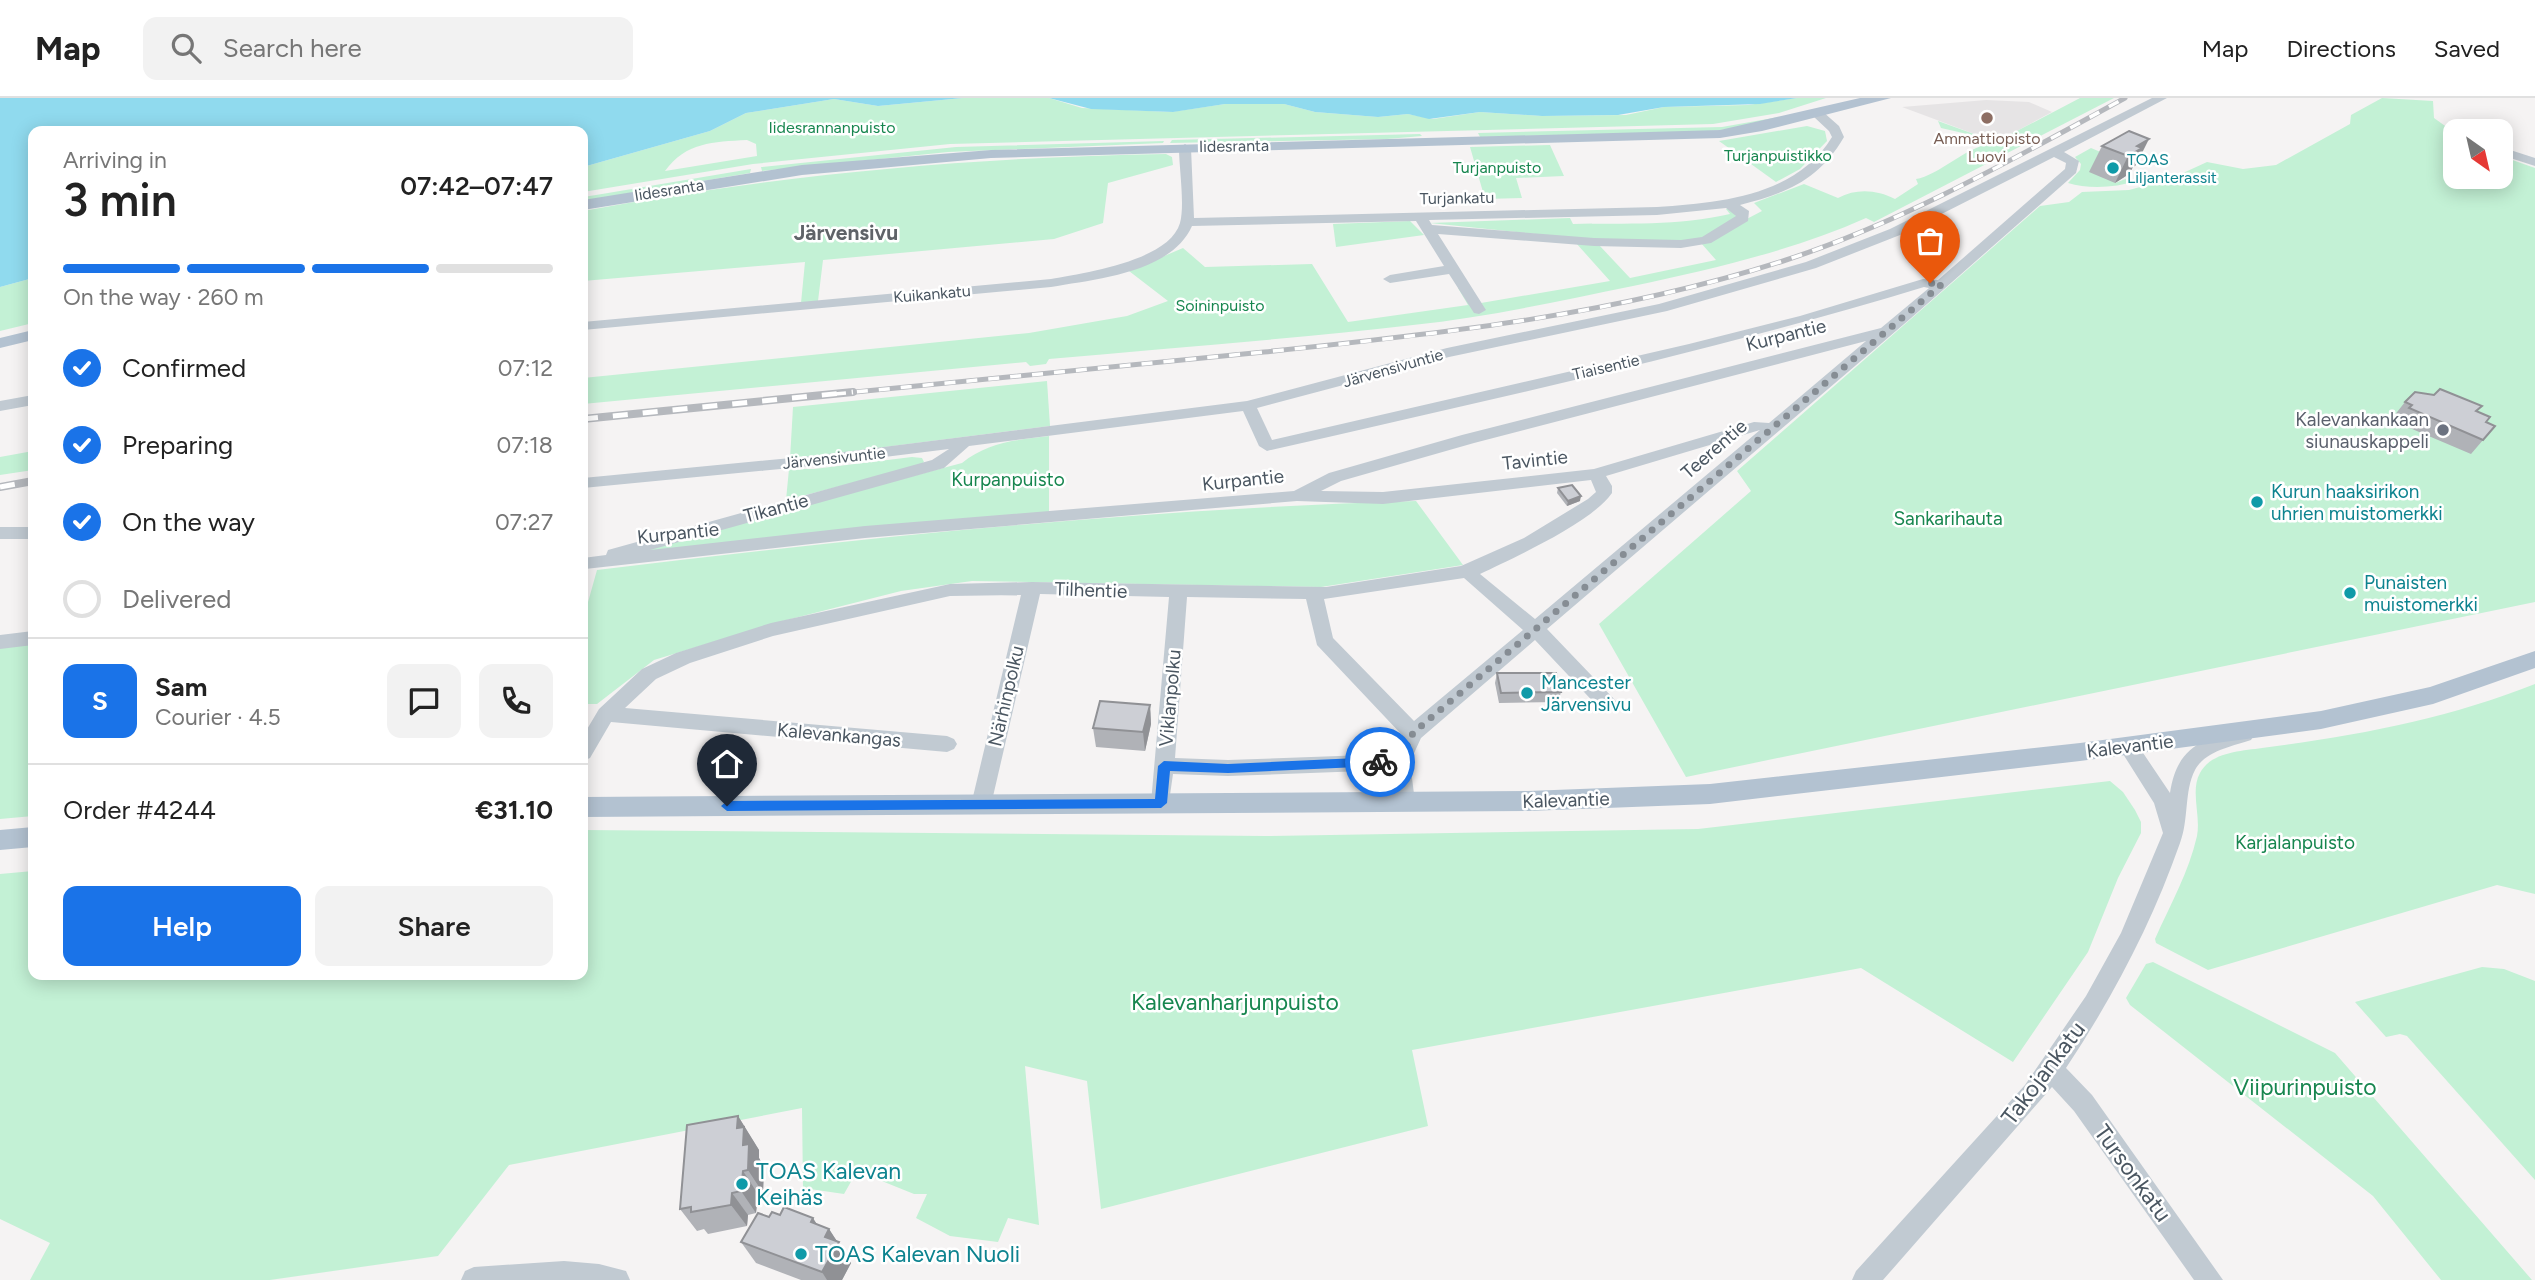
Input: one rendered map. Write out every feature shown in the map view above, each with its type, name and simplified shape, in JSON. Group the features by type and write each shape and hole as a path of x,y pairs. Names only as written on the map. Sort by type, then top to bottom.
{"main road":[{"name":"Iidesranta","path":"588,204 757,176 879,162 1005,153 1700,136 1761,129 1884,98"},
{"path":"0,343 28,336"},
{"name":"Kalevantie","path":"588,807 1528,802 1710,794 2128,746 2347,716 2420,699 2484,680 2535,659"},
{"path":"0,840 28,837"}],"street":[{"name":"Järvensivuntie","path":"588,482 963,443 1248,406 1447,353 1684,302 1811,265 1938,213 2052,151 2160,99"},
{"name":"Turjankatu","path":"1187,222 1423,223 1657,211 1727,203 1781,187 1816,166 1838,137 1835,129 1818,114"},
{"path":"1185,148 1187,222"},
{"name":"Teerentie","path":"1400,762 1413,733 1942,284 2071,170 2073,161 2052,151"},
{"path":"2513,155 2535,162"},
{"name":"Turjankatu","path":"1423,223 1581,241 1681,244 1706,240 1743,218 1742,211 1727,203"},
{"name":"Kuikankatu","path":"588,326 1053,283 1095,275 1155,255 1179,239 1187,222"},
{"path":"1423,223 1479,310"},
{"path":"1390,279 1451,269"},
{"name":"Tiaisentie","path":"1248,406 1267,446 1690,348 1923,283 1942,284"},
{"name":"Kurpantie","path":"588,564 865,532 1297,496 1335,477 1468,439 1885,332"},
{"path":"0,406 28,401"},
{"name":"Tavintie","path":"1297,496 1383,498 1595,474 1760,425 1771,428"},
{"name":"Tikantie","path":"588,563 647,542 937,464 946,460 963,443"},
{"name":"Tilhentie","path":"588,745 606,714 638,682 662,667 759,634 928,594 983,588 1314,593 1467,571 1482,568 1594,503 1604,493 1604,486 1595,474"},
{"path":"0,533 28,533"},
{"path":"1467,571 1485,590 1536,630 1574,665 1608,705"},
{"name":"Närhinpolku","path":"981,805 1032,588"},
{"name":"Viklanpolku","path":"1161,803 1178,593"},
{"path":"1314,593 1324,640 1413,733"},
{"path":"0,642 28,639"},
{"name":"Kalevankangas","path":"606,714 947,744"},
{"name":"Takojankatu","path":"1865,1280 2035,1093 2052,1070 2132,936 2173,835 2183,775 2190,760 2208,747 2262,729"},
{"path":"2128,746 2164,801 2171,815 2173,835"},
{"path":"1164,766 1228,768 1400,762 1405,802"},
{"name":"Tursonkatu","path":"2052,1070 2083,1103 2210,1280"},
{"path":"474,1280 532,1274 586,1274 617,1280"}],"shaded area":[{"name":"Ammattiopisto Luovi","path":"1986,100 2029,102 2052,112 1996,142 1902,107"}],"green space":[{"name":"Iidesrannanpuisto","path":"963,98 1049,98 1082,108 1171,112 1225,104 1284,104 1315,112 1378,117 1408,114 1433,119 1480,112 1542,116 1626,115 1664,107 1748,105 1797,98 1826,98 1779,113 1713,124 950,144 753,164 588,191 588,166 710,131 746,113 834,99 878,106","holes":["747,140 756,144 757,156 665,171 682,154 701,145"]},
{"name":"Soininpuisto","path":"2080,98 2114,98 1874,222 1866,218 1838,230 1751,258 1578,297 1468,318 1368,330 1049,359 1046,364 1030,366 1026,362 588,404 588,377 1029,333 1127,316 1168,301 1129,271 1183,248 1205,267 1312,264 1348,322 1468,305 1458,288 1469,286 1481,303 1610,281 1576,243 1599,245 1630,278 1716,260 1701,243 1762,211 1754,203 1804,184 1838,198 1867,191 1895,199 1918,184 1916,179 1925,177 1974,149 1990,145 1976,136 1941,128 1938,121 1996,142"},
{"name":"Sankarihauta","path":"2382,98 2433,101 2434,118 2443,124 2443,189 2513,189 2513,160 2535,168 2535,602 1686,777 1599,624 1751,491 1737,471 2040,206 2069,202 2082,192 2129,190 2170,179 2207,162 2243,169 2276,165 2350,124 2351,115"},
{"path":"1785,116 1732,129 1698,132 1480,137 1478,133 1722,127"},
{"name":"Turjanpuistikko","path":"1807,126 1825,131 1827,141 1800,169 1776,182 1719,141"},
{"path":"1422,136 1387,139 1170,143 1172,140"},
{"path":"1164,141 948,152 762,171 761,167 956,147"},
{"name":"Turjanpuisto","path":"1550,145 1564,176 1516,178 1522,198 1485,199 1470,147"},
{"path":"2091,148 2115,158 2115,183 2128,178 2135,181 2102,187 2068,183 2080,170 2081,164 2075,157"},
{"path":"1166,154 1172,157 1173,165 1108,183 1103,223 1054,239 823,260 818,301 801,303 805,262 588,281 588,210 728,187 873,170"},
{"path":"751,169 750,173 588,200 588,196"},
{"path":"1730,208 1737,217 1718,232 1692,241 1593,240 1430,223 1570,218 1573,224 1672,222 1730,214 1726,209"},
{"path":"1410,221 1424,235 1336,247 1333,224"},
{"path":"28,279 28,324 0,331 0,287"},
{"path":"1047,381 1050,426 790,459 793,407"},
{"name":"Kurpanpuisto","path":"1049,436 1049,512 647,552 649,546 962,463 992,446"},
{"path":"28,452 28,471 0,475 0,457"},
{"path":"922,458 924,462 919,466 786,500 789,469 814,469"},
{"path":"1416,501 1463,565 1321,587 972,581 901,591 779,622 654,660 597,704 588,704 588,602 597,570 1006,526 1313,505"},
{"path":"28,645 28,816 0,819 0,648"},
{"name":"Karjalanpuisto","path":"2535,684 2535,894 2497,885 2208,970 2156,943 2155,939 2194,849 2198,828 2197,780 2211,761 2236,752 2400,725 2468,707"},
{"name":"Kalevanharjunpuisto","path":"2110,781 2123,792 2141,822 2141,833 2118,878 2088,952 2013,1062 1861,968 1412,1050 1428,1126 1101,1209 1087,1081 1025,1066 1039,1225 1008,1218 998,1242 950,1236 916,1218 927,1194 914,1194 857,1171 844,1194 803,1188 802,1108 509,1165 438,1256 270,1280 30,1280 50,1243 0,1219 0,874 28,871 28,980 588,980 588,830 1265,836 1698,829"},
{"name":"Viipurinpuisto","path":"2153,962 2335,1053 2532,1280 2441,1280 2373,1196 2130,1005 2126,998 2146,964"},
{"path":"2482,967 2504,969 2535,981 2535,1180 2407,1036 2400,1034 2386,1037 2355,1002"}],"water":[{"path":"0,98 963,98 878,106 834,99 746,113 710,131 588,166 588,126 28,126 28,279 0,287"},
{"path":"1049,98 1797,98 1760,104 1664,107 1618,115 1542,116 1480,112 1429,119 1408,114 1378,117 1315,112 1284,104 1225,104 1173,112 1091,109"}],"building":[{"path":"2129,131 2149,139 2137,146 2142,148 2128,156 2102,146"},
{"path":"2440,389 2482,406 2476,411 2490,417 2486,422 2495,426 2483,440 2409,408 2412,405 2405,402 2415,392 2434,395"},
{"path":"1572,485 1581,496 1568,501 1558,488"},
{"path":"1497,673 1556,673 1561,692 1501,693"},
{"path":"1100,701 1150,705 1143,732 1093,728"},
{"path":"738,1116 737,1128 744,1127 743,1145 749,1144 748,1170 743,1171 741,1191 732,1193 731,1205 691,1212 691,1207 680,1209 687,1125"},
{"path":"784,1207 813,1218 811,1222 829,1229 825,1237 839,1242 822,1272 741,1242 758,1213 769,1217 772,1212 780,1215"}],"railway":[{"path":"835,394 1396,338 1527,320 1658,295 1786,260 1874,227 1959,187 2125,98"},
{"path":"588,418 853,392"},
{"path":"0,487 28,482"}],"way so far":[{"path":"1380,762 1400,762 1413,733 1942,284 1930,283"}],"place":[{"name":"Ammattiopisto Luovi","path":"1987,118"},
{"name":"TOAS Liljanterassit","path":"2113,168"},
{"name":"Kalevankankaan siunauskappeli","path":"2443,430"},
{"name":"Kurun haaksirikon uhrien muistomerkki","path":"2257,502"},
{"name":"Punaisten muistomerkki","path":"2350,593"},
{"name":"Mancester Järvensivu","path":"1527,693"},
{"name":"TOAS Kalevan Keihäs","path":"742,1184"},
{"name":"TOAS Kalevan Nuoli","path":"801,1254"}],"district":[{"name":"Järvensivu","path":"846,232"}],"route":[{"path":"727,806 1161,803 1164,766 1228,768 1246,765 1380,762"}]}
